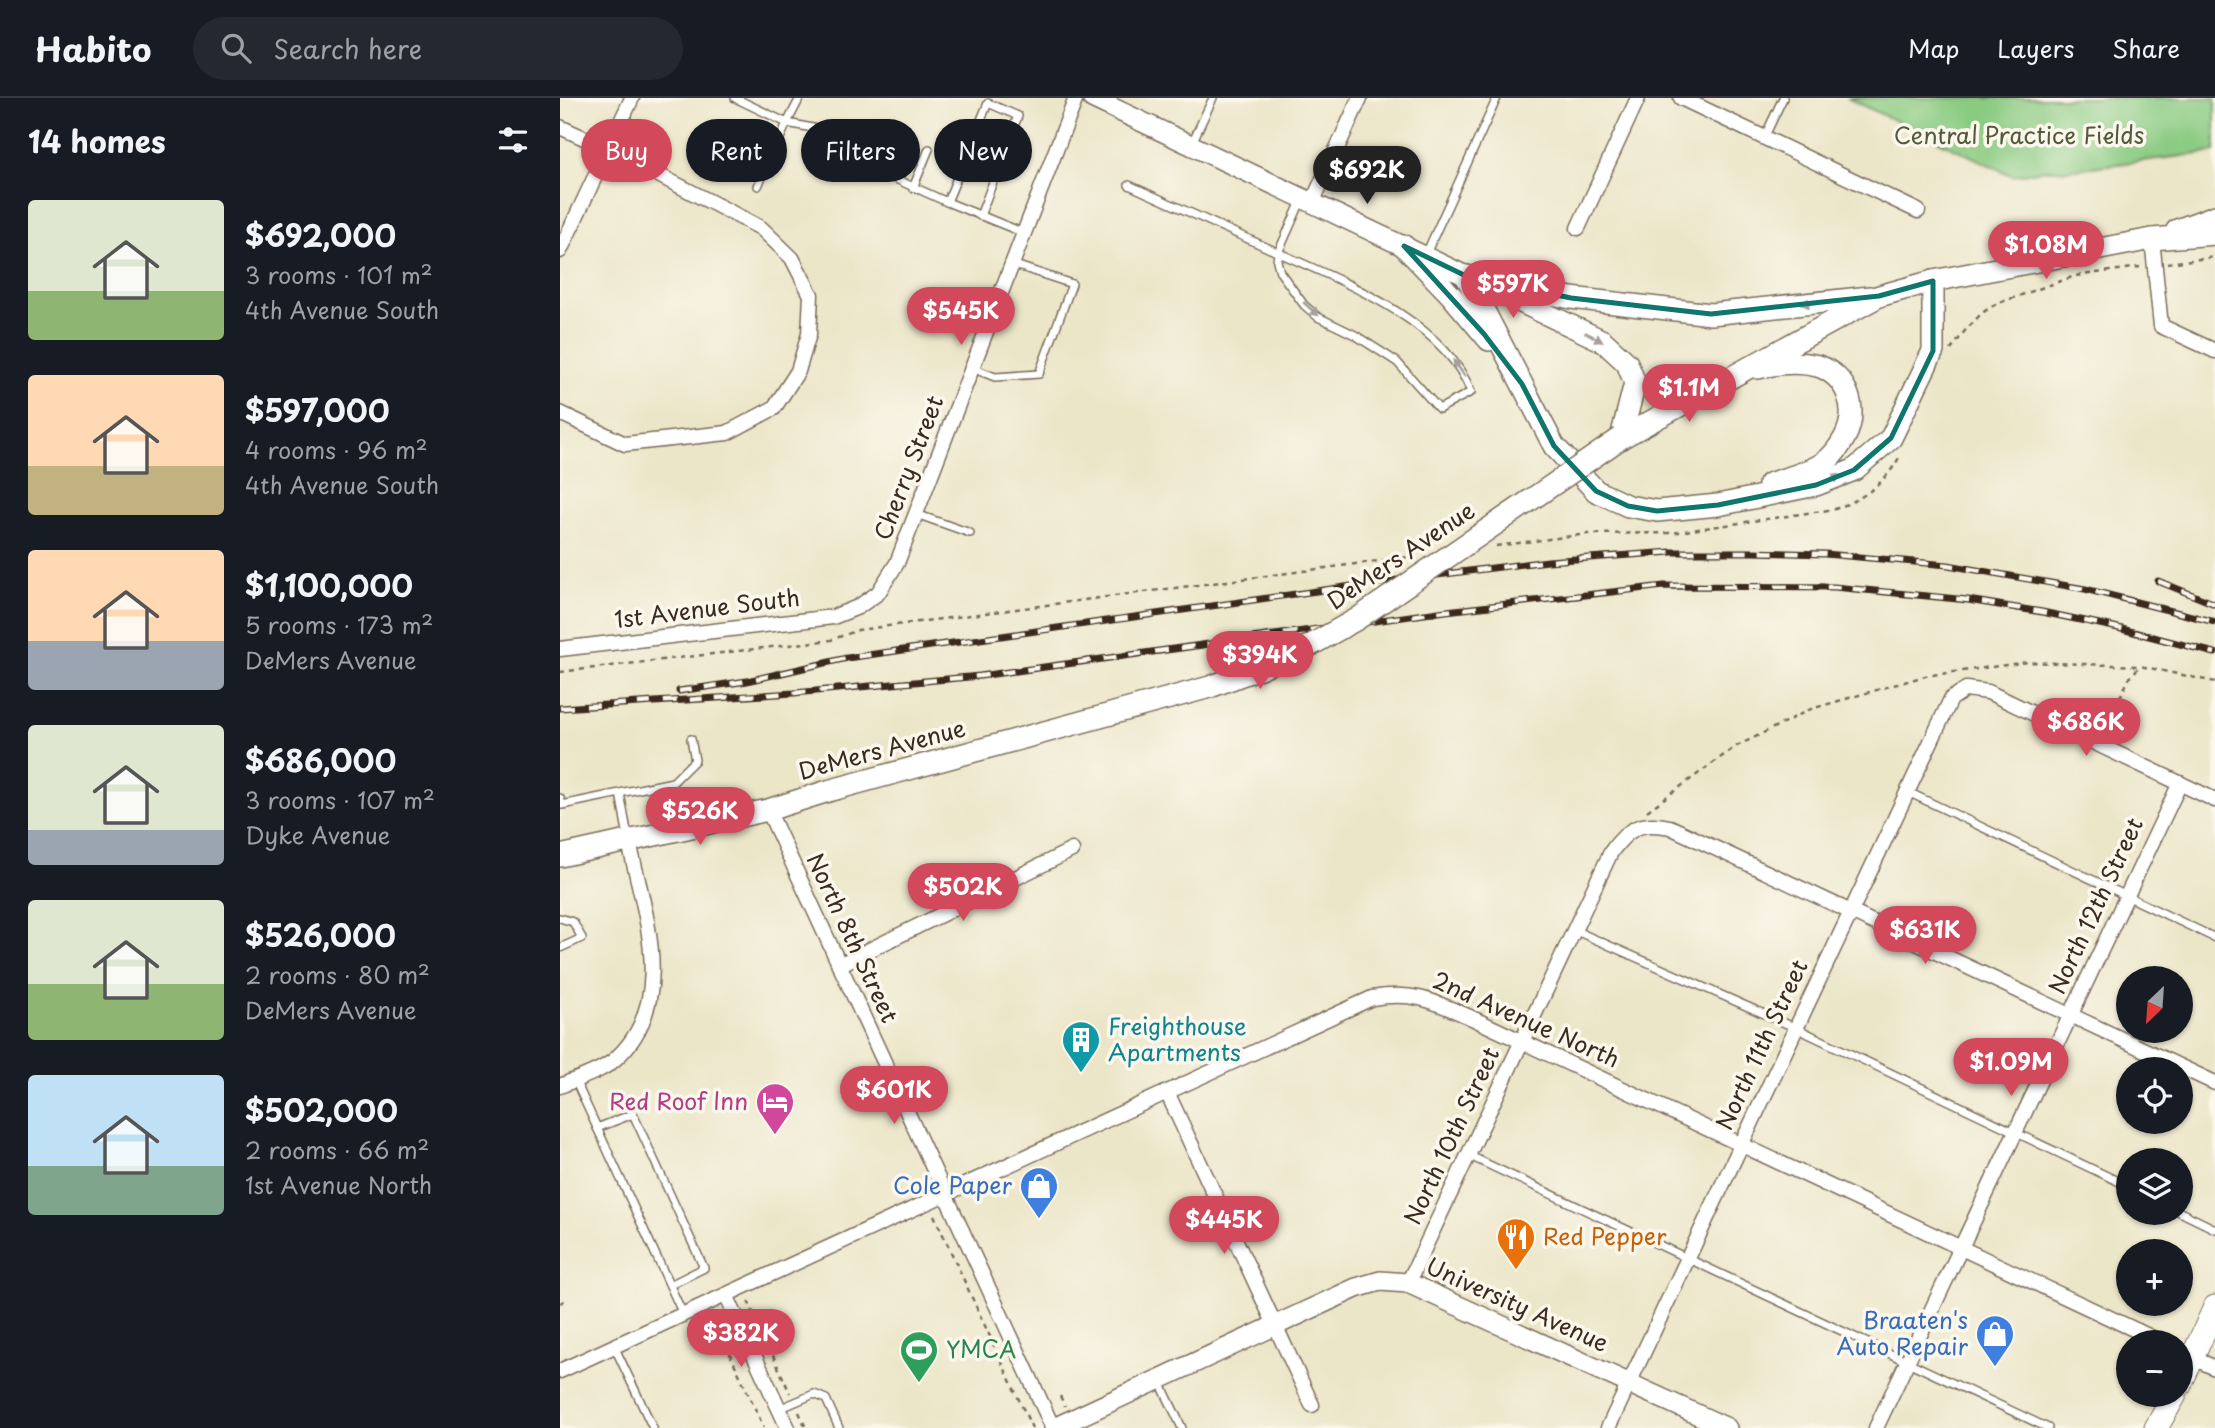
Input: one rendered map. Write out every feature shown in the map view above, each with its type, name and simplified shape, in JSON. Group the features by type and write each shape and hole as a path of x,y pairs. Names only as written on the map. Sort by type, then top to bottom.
{"main road":[{"name":"DeMers Avenue","path":"2152,239 2215,216"},
{"name":"DeMers Avenue","path":"560,856 768,810 828,791 1161,701 1260,668 1357,619 1621,438 1879,296 1933,281 2152,239 2215,234"},
{"path":"1404,246 1485,334 1522,384"},
{"path":"1466,276 1554,446 1596,491 1628,506 1657,511 1718,505 1816,485 1854,470 1891,438 1933,351 1933,281"},
{"path":"1466,276 1571,298 1711,314 1879,296"},
{"path":"1466,276 1603,341 1627,363 1635,383 1621,438"},
{"path":"1718,505 1820,465 1839,449 1851,425 1851,404 1844,384 1820,367 1799,363 1775,363 1736,373"},
{"path":"2193,1344 2215,1307"},
{"path":"2156,1428 2168,1407"}],"street":[{"path":"622,119 632,98"},
{"name":"Cherry Street","path":"858,607 878,593 897,563 1076,98"},
{"path":"1092,98 1466,276"},
{"path":"1307,200 1360,98"},
{"path":"1578,228 1638,98"},
{"path":"1681,98 1918,211"},
{"path":"560,127 581,137"},
{"path":"560,251 592,182"},
{"path":"560,412 625,444 727,433 774,408 798,371 809,334 811,295 792,258 761,228 672,182"},
{"path":"2152,239 2161,326 2215,351"},
{"name":"1st Avenue South","path":"560,649 833,617 858,607"},
{"name":"North 11th Street","path":"1608,1428 1951,699 1966,688 1987,692 2084,737"},
{"path":"2084,737 2215,800"},
{"name":"North 12th Street","path":"1876,1428 2014,1130 2180,783"},
{"name":"North 8th Street","path":"768,810 1053,1428"},
{"path":"1637,827 1653,824 1670,827 2215,1083"},
{"name":"North 10th Street","path":"1408,1283 1611,852 1623,836 1637,827"},
{"path":"560,1086 612,1062 640,1031 650,996 653,956 629,842"},
{"path":"839,965 1072,850"},
{"name":"2nd Avenue North","path":"560,1371 1371,998 1392,995 1433,1001 1522,1041 2136,1330"},
{"path":"1167,1093 1312,1405"},
{"name":"University Avenue","path":"1053,1428 1356,1288 1380,1281 1408,1283 1727,1428"},
{"path":"726,1295 788,1428"},
{"path":"2193,1357 2215,1368"}],"lane":[{"path":"735,98 779,119"},
{"path":"800,98 787,123 838,133 840,154 913,188 1024,233"},
{"path":"1191,145 1213,98"},
{"path":"1425,256 1497,98"},
{"path":"1765,138 1783,98"},
{"path":"947,202 988,103 1018,116 980,216"},
{"path":"913,188 929,149"},
{"path":"758,186 760,182"},
{"path":"1129,185 1278,253 1372,297 1418,327 1447,351 1465,377 1471,392 1439,409 1397,362 1355,335 1318,317 1304,305 1280,272 1277,261 1278,253 1307,200"},
{"path":"972,368 995,377 1038,374 1072,284 1012,264"},
{"path":"916,514 970,533"},
{"path":"560,797 562,805 673,782 695,760 691,739"},
{"path":"1907,792 2215,938"},
{"path":"620,793 629,842"},
{"path":"560,918 573,922 582,938 560,948"},
{"path":"1574,930 1796,1028 2116,1180"},
{"path":"575,1080 682,1314"},
{"path":"597,1128 634,1114 704,1268 670,1285"},
{"path":"1468,1155 2048,1428"},
{"path":"2193,1218 2215,1229"},
{"path":"614,1346 653,1428"},
{"path":"1159,1379 1182,1428"},
{"path":"779,1409 814,1394 826,1399 839,1428"}],"path":[{"path":"2171,263 2215,257"},
{"path":"1982,313 1996,304 2075,276 2129,269"},
{"path":"1490,547 1587,534 1671,533 1835,509 1853,503 1878,485 1901,453"},
{"path":"560,672 831,640 858,631 1422,556"},
{"path":"1637,827 1637,818 1735,747 1811,709 1925,676 2028,662 2140,667 2215,682"},
{"path":"2084,737 2096,721 2117,703 2130,677 2140,667"},
{"path":"928,1202 1032,1428"},
{"path":"742,1287 806,1428"},
{"path":"560,1303 566,1300"},
{"path":"707,1303 764,1428"}],"highlighted area":[{"path":"1404,246 1466,276 1571,298 1711,314 1879,296 1933,281 1933,351 1891,438 1854,470 1816,485 1718,505 1657,511 1628,506 1596,491 1554,446 1522,384 1484,334"}],"green space":[{"name":"Central Practice Fields","path":"1847,98 2215,98 2215,152 2067,170 2043,170 2013,176"}],"railway":[{"path":"679,691 747,681 847,658 1366,584 1548,561 1672,552 1825,554 1948,565 2085,589 2215,622"},
{"path":"2158,581 2215,604"},
{"path":"560,708 794,693 980,676 1446,611 1664,586 1834,587 1968,600 2114,627 2215,653"}],"place":[{"name":"Freighthouse Apartments","path":"1081,1074"},
{"name":"Red Roof Inn","path":"775,1136"},
{"name":"Cole Paper","path":"1039,1220"},
{"name":"Red Pepper","path":"1516,1271"},
{"name":"Braaten's Auto Repair","path":"1995,1368"},
{"name":"YMCA","path":"919,1384"}]}
